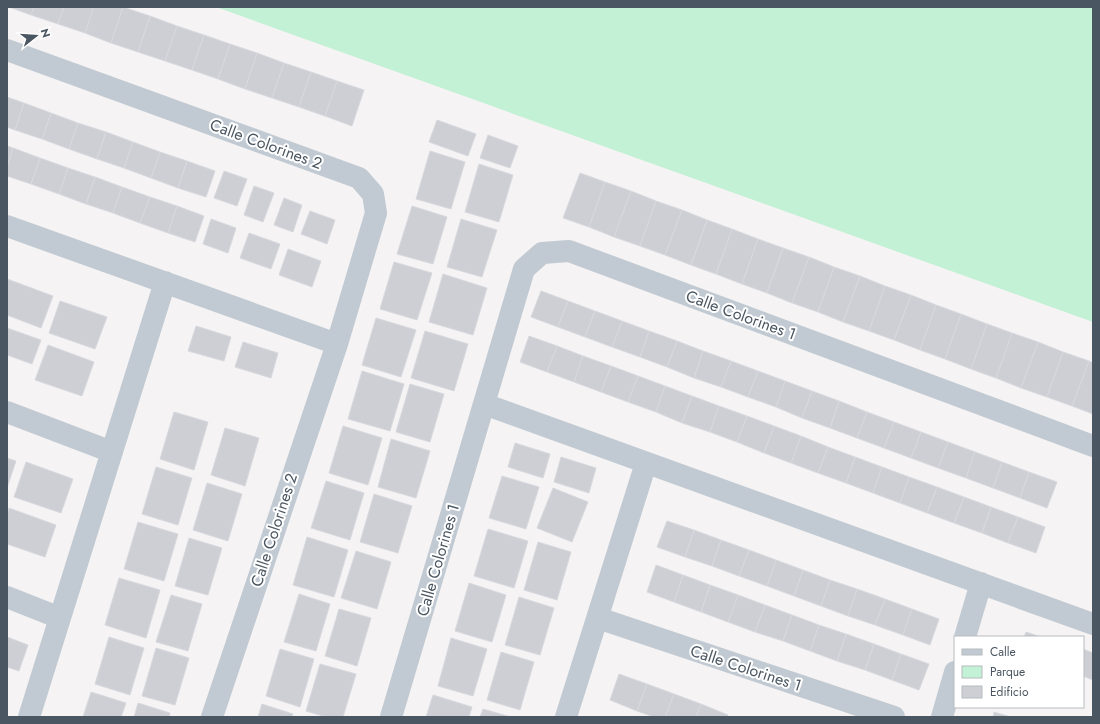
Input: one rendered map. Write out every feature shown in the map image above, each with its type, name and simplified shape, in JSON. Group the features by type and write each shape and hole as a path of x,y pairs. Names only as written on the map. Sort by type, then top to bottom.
{"street":[{"name":"Calle Colorines 2","path":"7,50 359,178 373,194 376,213 337,344 212,717"},
{"path":"7,226 337,344"},
{"name":"Calle Colorines 1","path":"391,717 524,269 542,253 569,251 1093,446"},
{"path":"29,717 165,282"},
{"path":"484,404 1093,624"},
{"path":"7,412 112,452"},
{"path":"566,717 646,463"},
{"path":"965,636 981,583"},
{"path":"7,597 60,618"},
{"name":"Calle Colorines 1","path":"598,618 894,717"},
{"path":"942,717 954,675"}],"green space":[{"path":"216,7 1093,7 1093,322"}],"building":[{"path":"9,7 34,7 31,15"},
{"path":"34,7 64,7 58,24 31,15"},
{"path":"64,7 94,7 85,33 58,24"},
{"path":"94,7 123,7 111,43 85,33"},
{"path":"123,7 150,16 138,52 111,43"},
{"path":"150,16 177,26 165,61 138,52"},
{"path":"177,26 204,35 192,70 165,61"},
{"path":"204,35 230,44 218,79 192,70"},
{"path":"230,44 257,53 245,89 218,79"},
{"path":"257,53 284,63 272,98 245,89"},
{"path":"284,63 311,72 299,107 272,98"},
{"path":"311,72 337,81 325,116 299,107"},
{"path":"337,81 364,90 352,126 325,116"},
{"path":"7,97 24,103 15,130 7,127"},
{"path":"24,103 51,113 42,139 15,130"},
{"path":"51,113 78,123 69,149 42,139"},
{"path":"437,120 476,134 468,156 429,142"},
{"path":"78,123 106,132 97,159 69,149"},
{"path":"106,132 133,142 124,168 97,159"},
{"path":"488,135 518,146 510,168 480,158"},
{"path":"133,142 160,152 151,178 124,168"},
{"path":"7,146 13,148 7,167"},
{"path":"13,148 40,158 31,184 7,176 7,167"},
{"path":"430,151 465,162 451,209 416,199"},
{"path":"160,152 187,161 178,188 151,178"},
{"path":"40,158 68,168 59,194 31,184"},
{"path":"187,161 215,171 206,197 178,188"},
{"path":"479,164 513,175 499,222 465,212"},
{"path":"68,168 95,177 86,204 59,194"},
{"path":"224,171 247,179 237,206 214,198"},
{"path":"580,173 605,182 589,227 563,218"},
{"path":"95,177 122,187 113,213 86,204"},
{"path":"605,182 631,191 614,237 589,227"},
{"path":"254,186 274,193 263,222 244,215"},
{"path":"122,187 150,197 140,223 113,213"},
{"path":"631,191 656,201 640,246 614,237"},
{"path":"150,197 177,206 168,233 140,223"},
{"path":"284,198 302,205 293,232 274,225"},
{"path":"656,201 682,210 665,255 640,246"},
{"path":"177,206 204,216 195,242 168,233"},
{"path":"412,206 447,217 433,264 397,254"},
{"path":"682,210 707,220 691,265 665,255"},
{"path":"310,211 335,220 327,244 301,234"},
{"path":"211,219 236,228 228,253 203,244"},
{"path":"461,219 497,230 482,277 447,267"},
{"path":"707,220 732,229 716,274 691,265"},
{"path":"732,229 758,239 742,284 716,274"},
{"path":"249,233 280,244 271,269 240,258"},
{"path":"758,239 783,248 767,293 742,284"},
{"path":"783,248 809,257 792,303 767,293"},
{"path":"288,249 321,261 312,287 279,275"},
{"path":"809,257 834,267 818,312 792,303"},
{"path":"394,262 432,273 417,320 380,309"},
{"path":"834,267 860,276 843,322 818,312"},
{"path":"443,274 487,288 473,335 429,322"},
{"path":"860,276 885,286 869,331 843,322"},
{"path":"7,279 53,296 41,328 7,315"},
{"path":"885,286 911,295 894,340 869,331"},
{"path":"541,291 568,301 558,327 531,317"},
{"path":"911,295 936,305 920,350 894,340"},
{"path":"60,301 107,317 95,349 49,333"},
{"path":"568,301 595,311 585,337 558,327"},
{"path":"936,305 961,314 945,359 920,350"},
{"path":"595,311 622,321 612,347 585,337"},
{"path":"961,314 987,324 971,369 945,359"},
{"path":"376,318 416,330 401,377 362,365"},
{"path":"622,321 649,331 640,357 612,347"},
{"path":"987,324 1012,333 996,378 971,369"},
{"path":"196,326 231,337 224,361 188,351"},
{"path":"7,328 41,340 32,364 7,355"},
{"path":"425,331 468,344 454,391 411,378"},
{"path":"649,331 677,341 667,367 640,357"},
{"path":"1012,333 1038,342 1021,388 996,378"},
{"path":"529,336 557,346 547,372 520,362"},
{"path":"677,341 703,351 694,378 667,367"},
{"path":"243,342 278,353 271,378 235,367"},
{"path":"1038,342 1063,352 1047,397 1021,388"},
{"path":"48,345 94,362 82,396 35,380"},
{"path":"557,346 583,356 574,382 547,372"},
{"path":"703,351 731,361 721,387 694,378"},
{"path":"1063,352 1089,361 1072,406 1047,397"},
{"path":"583,356 611,366 601,392 574,382"},
{"path":"731,361 758,371 748,397 721,387"},
{"path":"1089,361 1093,363 1093,414 1072,406"},
{"path":"611,366 638,376 628,402 601,392"},
{"path":"362,371 404,384 390,431 348,419"},
{"path":"758,371 785,381 776,407 748,397"},
{"path":"638,376 665,386 656,412 628,402"},
{"path":"785,381 812,391 802,418 776,407"},
{"path":"410,384 444,394 430,442 396,432"},
{"path":"665,386 692,396 682,423 656,412"},
{"path":"812,391 839,401 830,428 802,418"},
{"path":"692,396 719,406 710,432 682,423"},
{"path":"839,401 867,412 857,438 830,428"},
{"path":"719,406 747,416 737,442 710,432"},
{"path":"174,412 208,422 194,470 160,459"},
{"path":"867,412 894,422 884,448 857,438"},
{"path":"747,416 774,426 764,453 737,442"},
{"path":"894,422 921,432 911,458 884,448"},
{"path":"343,426 382,438 368,485 329,473"},
{"path":"774,426 801,436 791,463 764,453"},
{"path":"225,428 259,438 245,486 211,475"},
{"path":"921,432 948,442 938,468 911,458"},
{"path":"801,436 828,447 818,473 791,463"},
{"path":"391,439 430,451 416,498 378,487"},
{"path":"948,442 975,452 966,478 938,468"},
{"path":"515,443 550,454 543,478 508,467"},
{"path":"828,447 855,457 846,483 818,473"},
{"path":"975,452 1002,462 993,488 966,478"},
{"path":"561,457 596,468 589,493 554,482"},
{"path":"855,457 882,467 873,493 846,483"},
{"path":"7,458 16,461 7,488"},
{"path":"26,462 73,479 61,513 14,497"},
{"path":"1002,462 1029,472 1020,498 993,488"},
{"path":"156,467 192,478 178,525 142,514"},
{"path":"882,467 909,477 900,503 873,493"},
{"path":"1029,472 1057,482 1047,508 1020,498"},
{"path":"502,476 539,487 526,529 489,518"},
{"path":"909,477 937,487 927,513 900,503"},
{"path":"326,481 364,493 350,540 311,528"},
{"path":"207,483 242,494 228,541 193,530"},
{"path":"937,487 964,497 954,523 927,513"},
{"path":"553,488 588,502 572,542 537,528"},
{"path":"374,494 412,506 398,553 360,542"},
{"path":"964,497 991,507 982,533 954,523"},
{"path":"991,507 1018,517 1008,543 982,533"},
{"path":"9,508 56,525 45,557 7,544 7,515"},
{"path":"1018,517 1045,527 1036,553 1008,543"},
{"path":"667,521 694,530 685,557 657,547"},
{"path":"138,522 178,534 164,581 124,569"},
{"path":"488,529 528,541 514,588 474,576"},
{"path":"694,530 721,540 712,566 685,557"},
{"path":"307,537 348,550 334,597 293,585"},
{"path":"189,538 222,548 208,595 175,586"},
{"path":"721,540 749,550 739,576 712,566"},
{"path":"538,542 571,552 557,600 524,590"},
{"path":"749,550 776,560 767,586 739,576"},
{"path":"356,551 391,562 377,609 341,598"},
{"path":"776,560 803,570 794,596 767,586"},
{"path":"656,565 683,575 674,602 647,592"},
{"path":"803,570 830,580 821,606 794,596"},
{"path":"683,575 710,585 701,612 674,602"},
{"path":"119,578 160,590 146,638 105,625"},
{"path":"830,580 857,589 848,616 821,606"},
{"path":"469,583 506,595 492,642 455,631"},
{"path":"710,585 738,595 728,622 701,612"},
{"path":"857,589 885,599 875,625 848,616"},
{"path":"299,594 330,604 316,651 284,642"},
{"path":"171,595 202,604 188,651 156,642"},
{"path":"738,595 765,605 755,632 728,622"},
{"path":"519,597 554,608 540,655 505,645"},
{"path":"885,599 912,609 903,635 875,625"},
{"path":"765,605 792,615 783,641 755,632"},
{"path":"339,609 371,618 357,666 325,656"},
{"path":"912,609 939,619 930,645 903,635"},
{"path":"792,615 819,625 810,651 783,641"},
{"path":"819,625 846,634 837,661 810,651"},
{"path":"1026,632 1038,636 1024,636"},
{"path":"846,634 874,644 865,670 837,661"},
{"path":"7,637 28,645 19,671 7,667"},
{"path":"109,637 144,648 130,695 95,684"},
{"path":"451,638 487,649 473,696 438,686"},
{"path":"874,644 901,654 892,680 865,670"},
{"path":"156,648 189,658 175,705 142,696"},
{"path":"280,649 314,659 300,707 266,696"},
{"path":"1084,649 1093,653 1093,680 1084,676"},
{"path":"501,652 534,662 520,710 487,700"},
{"path":"901,654 929,664 919,690 892,680"},
{"path":"320,664 356,674 343,717 326,717 306,711"},
{"path":"619,674 647,684 637,711 610,700"},
{"path":"647,684 674,694 665,717 654,717 637,711"},
{"path":"91,692 126,703 121,717 83,717"},
{"path":"674,694 701,704 696,717 665,717"},
{"path":"433,695 472,707 469,717 426,717"},
{"path":"138,703 170,713 169,717 134,717"},
{"path":"262,704 293,714 292,717 258,717"},
{"path":"701,704 728,715 727,717 696,717"},
{"path":"483,709 511,717 480,717"},
{"path":"994,712 1011,717 993,717"}]}
